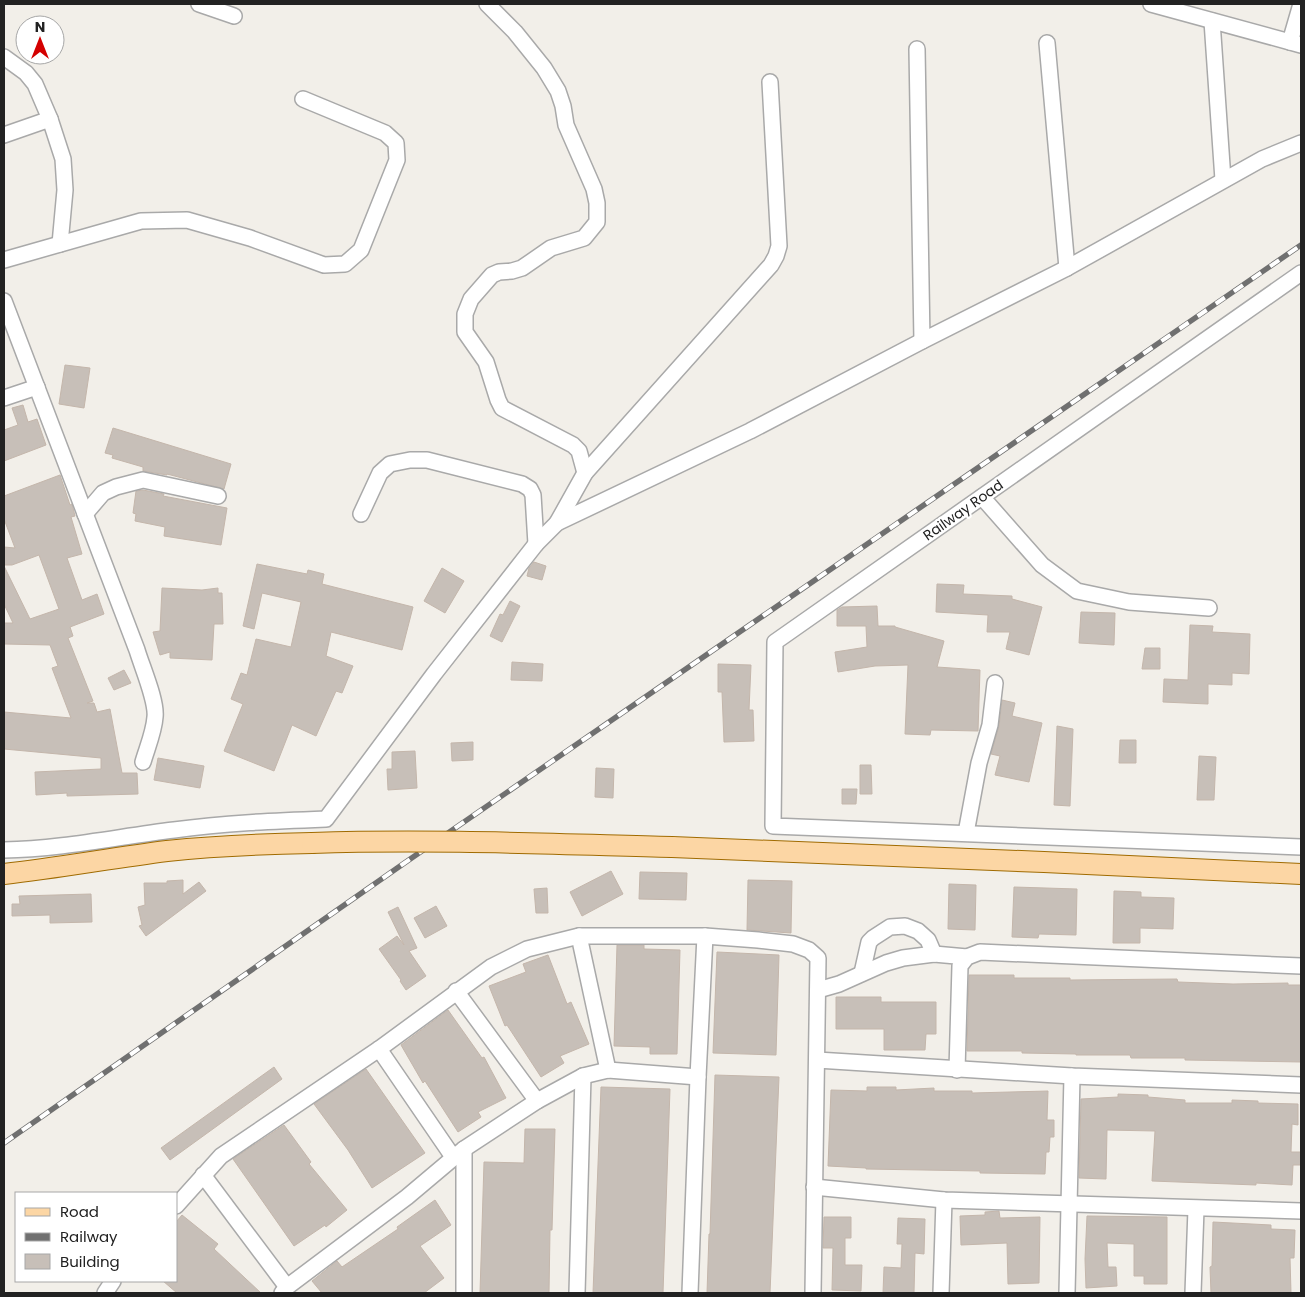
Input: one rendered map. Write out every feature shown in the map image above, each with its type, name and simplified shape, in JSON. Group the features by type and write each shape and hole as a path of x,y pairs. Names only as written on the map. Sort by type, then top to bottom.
{"main road":[{"path":"4,874 166,851 252,844 372,841 672,847 1301,874"}],"street":[{"path":"199,4 234,16"},
{"path":"487,4 515,32 544,68 558,91 566,125 594,189 597,203 597,222 584,238 551,248 522,268 499,272 492,276 471,299 465,314 465,332 486,362 502,408 573,445 579,451 585,472"},
{"path":"1157,5 1296,43 1301,4"},
{"path":"1212,21 1224,180"},
{"path":"1048,43 1067,268"},
{"path":"917,49 922,341"},
{"path":"4,56 26,72 35,84 50,119 63,159 65,190 60,244"},
{"path":"4,850 50,847 176,829 326,819 434,674 536,544 556,523 585,472 771,265 779,246 770,82"},
{"path":"4,260 141,221 188,220 250,238 324,265 344,264 361,250 398,160 396,143 385,133 303,99"},
{"path":"4,135 50,119"},
{"path":"556,523 750,431 1067,268 1262,159 1301,143"},
{"name":"Railway Road","path":"966,833 774,826 775,642 1301,273"},
{"path":"4,301 137,650 154,706 153,730 143,762"},
{"path":"4,398 37,387"},
{"path":"361,514 380,473 390,464 410,460 427,460 522,484 530,489 533,495 536,544"},
{"path":"85,514 103,493 116,486 143,480 218,496"},
{"path":"982,497 1042,565 1077,590 1129,602 1209,608"},
{"path":"995,683 990,725 979,763 966,833 1301,847"},
{"path":"50,847 54,868"},
{"path":"862,973 869,942 890,927 905,926 923,935 928,940 934,954"},
{"path":"579,936 608,1070"},
{"path":"178,1204 220,1156 379,1049 491,967 527,949 579,936 705,936 793,944 809,950 818,958 813,1293"},
{"path":"690,1293 705,936"},
{"path":"818,990 839,984 886,963 934,954 967,957 980,952 1301,966"},
{"path":"957,1070 960,966 967,957"},
{"path":"456,992 537,1101"},
{"path":"379,1049 459,1153 464,1293"},
{"path":"817,1060 1072,1076 1301,1085"},
{"path":"203,1175 284,1290 407,1197 459,1153 537,1101 583,1076 608,1070 698,1077"},
{"path":"577,1293 583,1076"},
{"path":"1066,1293 1072,1076"},
{"path":"814,1187 944,1200 1301,1211"},
{"path":"941,1293 944,1200"},
{"path":"1194,1293 1196,1209"},
{"path":"105,1293 112,1282"}],"building":[{"path":"65,365 90,368 84,408 59,404"},
{"path":"23,405 28,422 37,419 46,445 4,461 4,430 18,425 12,408"},
{"path":"113,428 231,464 224,489 167,474 143,471 143,467 112,458 113,455 105,453"},
{"path":"60,475 70,505 72,504 75,516 71,517 82,554 67,558 82,600 97,594 104,614 70,627 73,636 68,638 93,701 87,703 94,703 97,712 110,709 122,773 137,773 138,794 67,796 67,793 36,795 35,772 101,769 101,758 4,749 4,712 71,718 52,668 58,666 50,645 4,644 4,623 13,623 4,604 4,566 30,619 59,609 39,555 12,565 4,565 4,547 15,548 4,519 4,496"},
{"path":"143,490 164,494 163,496 227,508 221,545 164,536 165,527 135,521 136,514 133,513 136,491"},
{"path":"534,562 546,566 542,580 527,576 529,568"},
{"path":"257,564 307,574 308,570 324,574 322,584 413,607 402,650 331,632 326,656 353,666 342,693 336,691 316,736 292,725 274,771 224,751 243,704 231,699 241,673 247,675 256,639 291,647 301,602 262,593 254,629 243,626"},
{"path":"442,568 464,581 445,613 424,601"},
{"path":"937,584 964,585 963,594 1012,596 1012,599 1042,607 1029,655 1006,649 1010,632 987,632 988,615 936,612"},
{"path":"162,588 202,590 218,588 218,593 222,593 223,624 214,624 212,660 170,658 170,652 160,655 153,632 160,631"},
{"path":"510,601 520,606 502,642 490,636 500,614 503,615"},
{"path":"877,606 878,626 895,626 944,641 937,667 980,670 978,731 931,730 930,735 905,734 908,665 875,666 838,672 835,652 867,647 866,626 837,626 837,610 842,607"},
{"path":"1081,612 1115,613 1114,645 1079,643"},
{"path":"1190,625 1213,626 1212,632 1250,634 1249,674 1232,673 1232,685 1208,684 1208,704 1163,702 1164,679 1188,680"},
{"path":"1145,648 1160,648 1160,669 1142,669"},
{"path":"512,662 543,664 542,681 511,680"},
{"path":"718,664 751,665 749,710 753,710 754,741 724,742 722,692 718,692"},
{"path":"124,670 131,683 114,690 108,678"},
{"path":"1002,700 1015,703 1012,716 1042,723 1029,782 995,775 1000,756 991,754 999,726"},
{"path":"1057,726 1073,729 1070,806 1054,805"},
{"path":"1120,740 1136,740 1136,763 1119,763"},
{"path":"473,742 473,760 452,761 451,743"},
{"path":"415,751 417,788 388,790 387,769 392,769 392,752"},
{"path":"1199,756 1216,757 1214,800 1197,800"},
{"path":"158,758 204,766 200,788 154,780"},
{"path":"860,765 871,765 872,794 860,794"},
{"path":"596,768 614,769 613,798 595,797"},
{"path":"842,789 857,789 856,804 842,804"},
{"path":"611,871 623,894 582,916 570,892"},
{"path":"640,872 687,873 686,900 639,899"},
{"path":"183,880 183,894 199,882 206,891 146,936 139,926 142,925 138,907 145,905 144,883 167,883 167,881"},
{"path":"748,880 792,881 791,933 747,930"},
{"path":"949,884 976,885 975,930 948,929"},
{"path":"1014,887 1077,889 1076,935 1039,934 1038,938 1012,937"},
{"path":"547,888 548,913 536,913 534,889"},
{"path":"1114,891 1141,892 1141,897 1174,898 1173,929 1140,928 1140,943 1113,943"},
{"path":"91,894 92,922 50,923 50,915 12,916 12,904 20,904 19,896"},
{"path":"436,906 447,926 425,938 414,918"},
{"path":"398,907 417,948 409,951 426,976 406,990 379,949 397,936 404,945 388,912"},
{"path":"617,945 644,945 644,949 680,950 677,1054 650,1054 650,1047 614,1046"},
{"path":"717,952 779,955 776,1055 713,1053"},
{"path":"548,955 567,1004 571,1002 589,1044 560,1056 564,1063 541,1077 507,1025 505,1026 489,986 526,972 523,964"},
{"path":"969,975 1014,975 1014,978 1070,978 1070,980 1177,979 1178,982 1288,983 1288,985 1301,985 1301,1062 1185,1060 1185,1058 1131,1058 1130,1055 967,1051"},
{"path":"836,997 881,997 881,1002 936,1002 936,1034 926,1034 925,1050 884,1050 884,1029 836,1029"},
{"path":"448,1010 482,1058 484,1057 506,1098 478,1112 481,1117 458,1132 425,1081 423,1083 401,1045"},
{"path":"274,1067 282,1079 170,1160 161,1148"},
{"path":"366,1069 425,1153 372,1188 348,1150 314,1104"},
{"path":"715,1075 779,1077 770,1293 707,1293"},
{"path":"601,1087 670,1089 663,1293 593,1293"},
{"path":"867,1087 896,1087 896,1090 934,1088 934,1091 972,1091 972,1093 1048,1091 1047,1120 1054,1120 1054,1137 1050,1137 1049,1152 1046,1152 1045,1174 866,1169 828,1166 831,1090 867,1091"},
{"path":"1118,1094 1148,1095 1148,1097 1185,1100 1185,1103 1232,1103 1232,1100 1298,1104 1298,1125 1292,1124 1291,1152 1301,1152 1301,1165 1293,1165 1292,1185 1152,1181 1155,1131 1107,1130 1106,1179 1079,1178 1081,1099 1118,1097"},
{"path":"284,1125 311,1162 309,1164 347,1210 326,1227 325,1225 294,1246 233,1159"},
{"path":"525,1129 555,1129 549,1293 480,1293 484,1162 524,1163"},
{"path":"435,1200 451,1225 420,1246 444,1278 424,1293 322,1293 312,1281 337,1261 342,1267 398,1229 397,1227"},
{"path":"999,1211 1000,1218 1040,1217 1039,1283 1008,1284 1007,1243 961,1245 960,1216 985,1215 985,1212"},
{"path":"182,1215 218,1244 214,1249 261,1293 177,1293 164,1282 178,1282 178,1220"},
{"path":"1087,1216 1167,1217 1167,1284 1144,1284 1144,1276 1134,1276 1134,1244 1107,1243 1108,1267 1116,1267 1117,1286 1086,1288"},
{"path":"824,1217 851,1217 851,1238 845,1238 845,1265 862,1265 861,1291 832,1290 833,1248 823,1248"},
{"path":"898,1218 925,1219 924,1254 915,1253 914,1293 883,1293 884,1267 901,1268 902,1244 897,1244"},
{"path":"1213,1222 1271,1225 1271,1229 1295,1230 1294,1258 1290,1258 1291,1293 1211,1293 1210,1267 1212,1266"}],"railway":[{"path":"4,1143 403,864 1301,245"}]}
